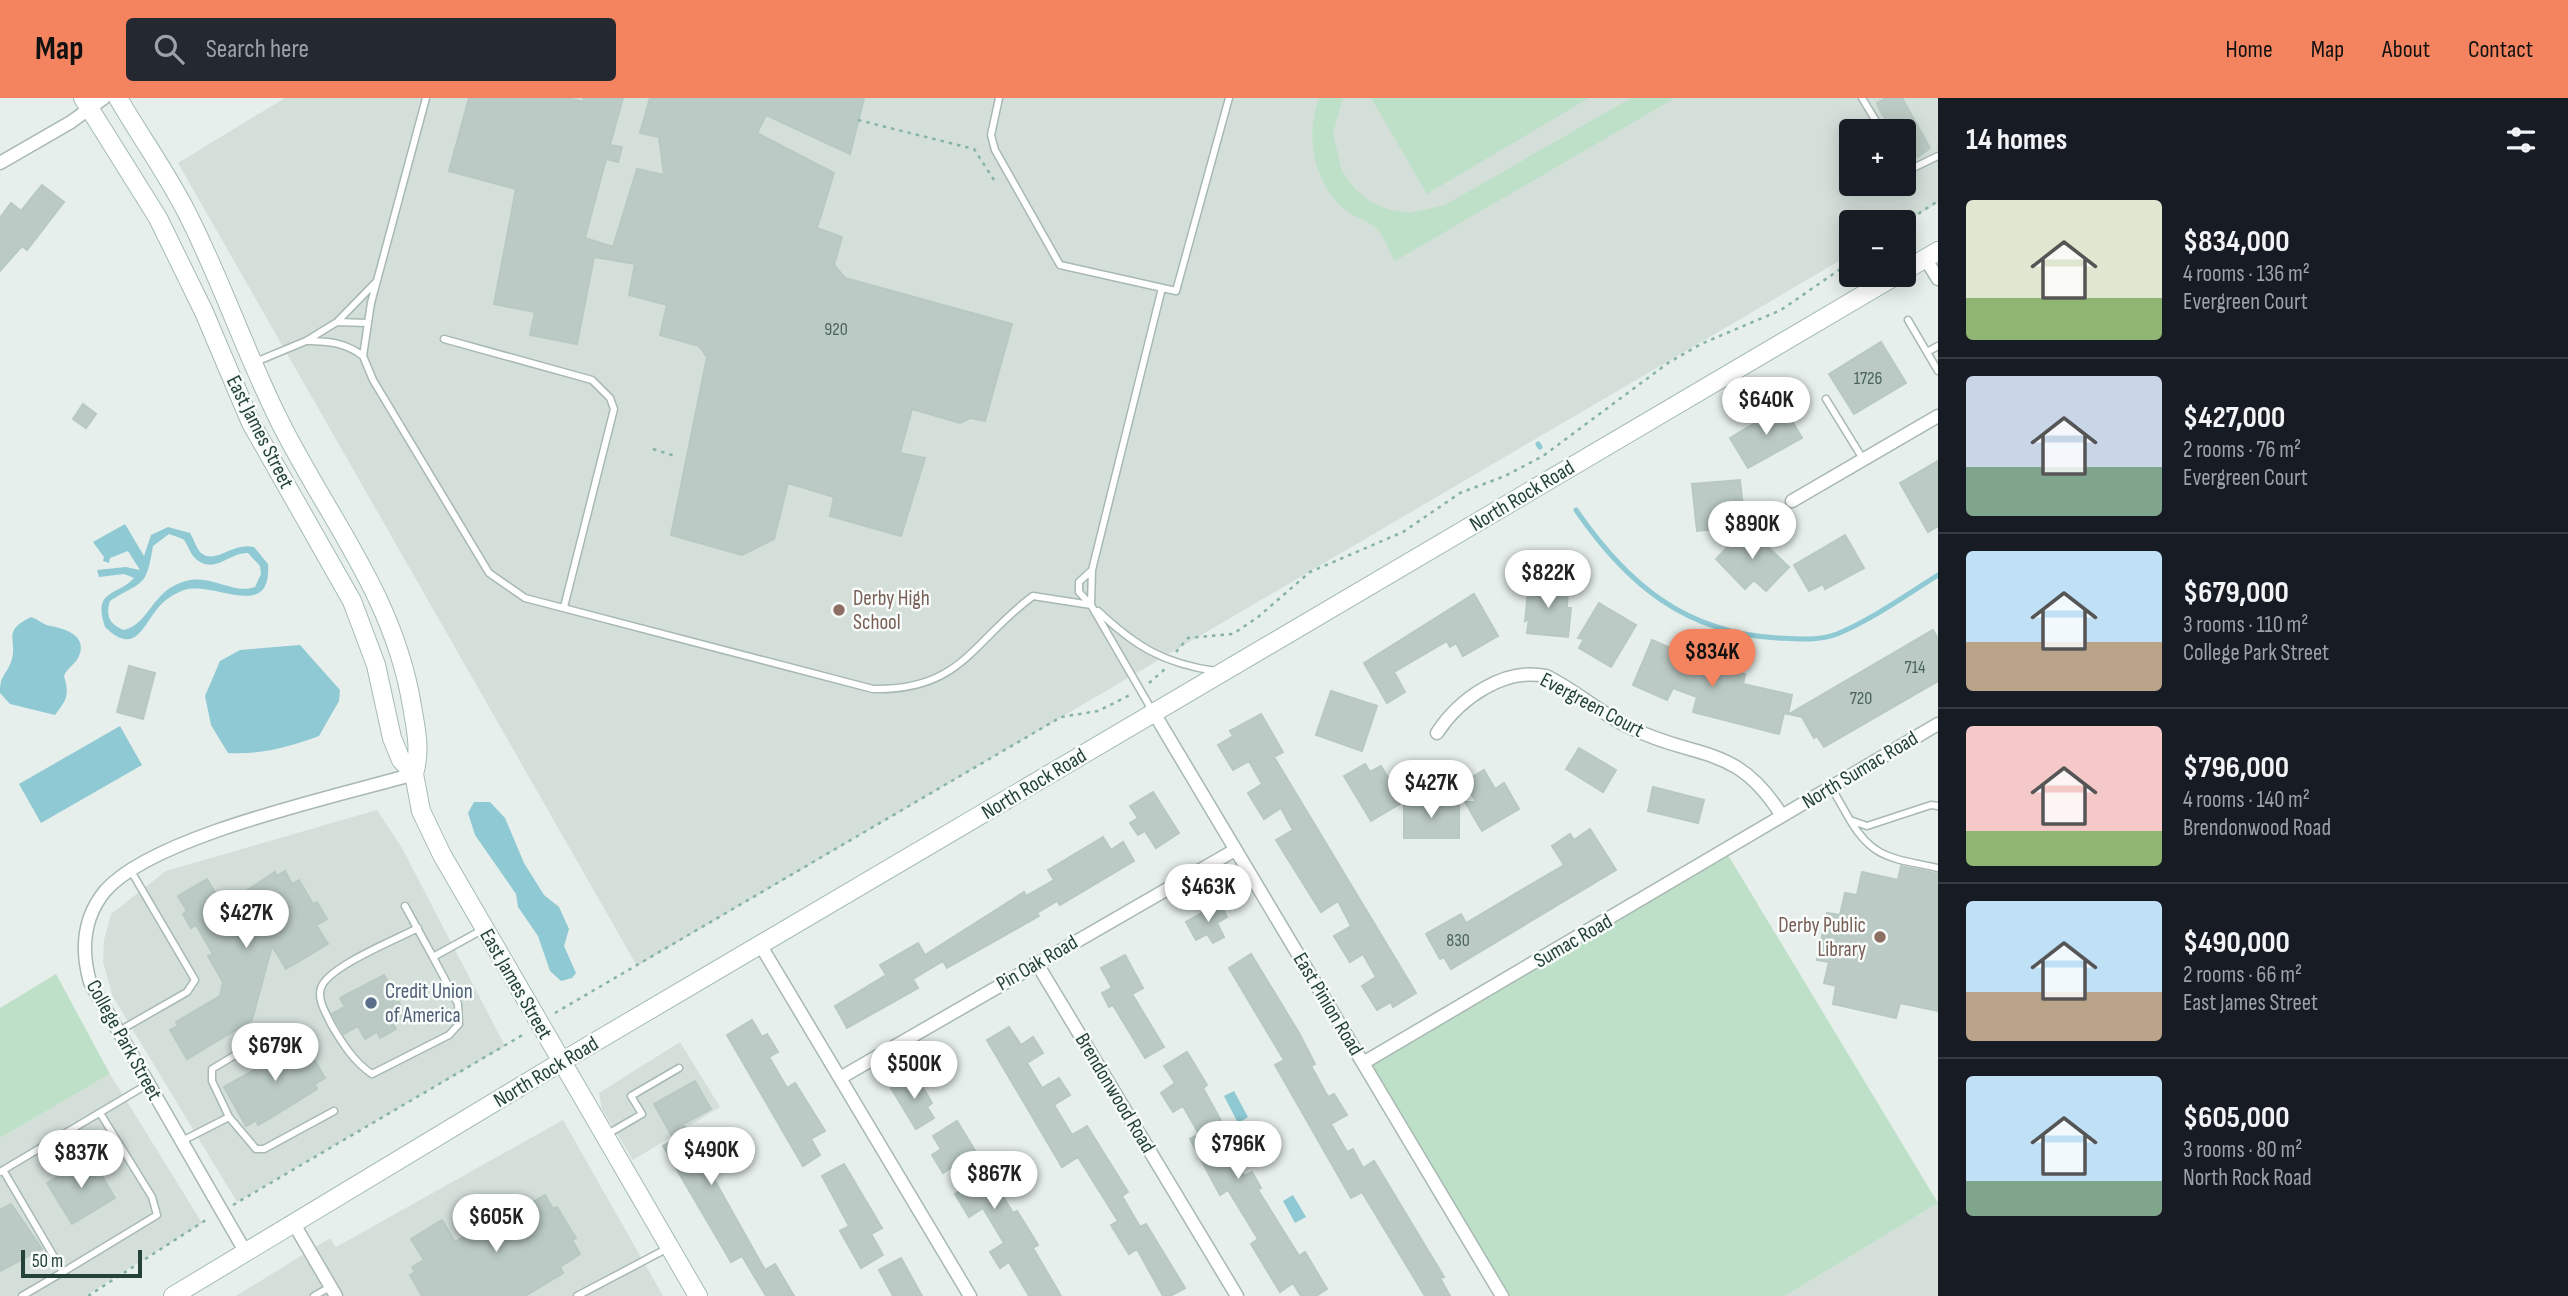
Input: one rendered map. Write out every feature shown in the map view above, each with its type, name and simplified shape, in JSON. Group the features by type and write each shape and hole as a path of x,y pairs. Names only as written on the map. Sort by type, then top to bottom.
{"street":[{"name":"East James Street","path":"118,98 185,209 283,429 367,573 397,640 408,679 419,754 414,774 421,811 430,832 698,1296"},
{"name":"East James Street","path":"92,101 158,218 204,312 251,423 352,601 376,665 392,738 401,760 414,774"},
{"path":"0,163 92,101"},
{"path":"1916,264 1932,254 1938,279"},
{"name":"North Rock Road","path":"173,1296 561,1062 1877,287"},
{"path":"1792,501 1938,416"},
{"name":"Evergreen Court","path":"1437,733 1458,706 1502,679 1531,672 1546,676 1634,730 1738,766 1756,780 1782,816"},
{"name":"East Pinion Road","path":"1154,713 1502,1296"},
{"name":"North Sumac Road","path":"1782,816 1938,724"},
{"name":"College Park Street","path":"246,1253 90,982 84,946 94,908 117,880 131,871 222,829 414,774"},
{"name":"Sumac Road","path":"1363,1063 1782,816"},
{"name":"Pin Oak Road","path":"840,1078 1036,962 1235,850"},
{"path":"761,946 970,1296"},
{"name":"Brendonwood Road","path":"1036,962 1237,1296"},
{"path":"294,1224 333,1291"}],"lane":[{"path":"426,98 377,281 363,356 373,380 489,573 525,598 873,689 890,690 933,679 965,662 1033,596 1091,605"},
{"path":"999,98 990,135 995,150 1060,265 1176,291 1229,98"},
{"path":"1862,98 1875,119"},
{"path":"1916,166 1938,156"},
{"path":"252,364 306,341 337,322 377,281"},
{"path":"1154,713 1091,605 1091,570 1162,288"},
{"path":"1908,320 1938,371"},
{"path":"337,322 368,323"},
{"path":"444,339 592,380 610,398 614,409 564,607"},
{"path":"306,341 328,341 352,348 363,356"},
{"path":"1927,352 1938,346"},
{"path":"1826,399 1863,459"},
{"path":"1091,570 1079,582 1079,592 1144,650 1183,666 1222,672"},
{"path":"1831,787 1864,843 1887,857 1938,868"},
{"path":"1850,820 1867,826 1919,808 1938,806"},
{"path":"117,1031 187,992 195,980 131,871"},
{"path":"405,906 418,928 458,1004 459,1024 449,1035 373,1074 362,1067 328,1017 321,1002 321,988 335,971 418,928"},
{"path":"433,957 484,929"},
{"path":"277,1030 212,1069 212,1081 229,1117 256,1149 264,1149 334,1111"},
{"path":"604,1136 642,1114 631,1096 680,1068"},
{"path":"63,1272 1,1171 148,1084"},
{"path":"22,1296 157,1215 152,1197 100,1113"},
{"path":"181,1142 229,1117"},
{"path":"578,1296 669,1247"},
{"path":"314,1296 333,1291"}],"path":[{"path":"858,120 974,149 994,180"},
{"path":"1916,215 1938,201"},
{"path":"1174,657 1188,638 1233,634 1258,617 1310,572 1403,532 1460,493 1505,476 1543,456 1668,363 1702,344 1780,310 1839,270"},
{"path":"653,449 675,456"},
{"path":"556,1012 1061,717 1107,706"},
{"path":"237,1202 519,1037"},
{"path":"88,1296 209,1219"}],"shaded area":[{"name":"Derby High School","path":"285,98 1938,98 1938,203 1916,216 1916,210 1839,210 1839,261 637,966 178,163"},
{"path":"377,810 402,848 505,1046 237,1202 113,997 103,962 104,940 111,914 166,871"},
{"path":"680,1042 720,1107 633,1160 602,1109 599,1093"},
{"path":"110,1074 202,1223 85,1296 0,1296 0,1138"},
{"path":"563,1120 663,1296 236,1296 330,1238 336,1247"},
{"path":"1938,1203 1938,1296 1785,1296"}],"green space":[{"path":"1319,98 1343,98 1333,133 1342,171 1356,190 1371,202 1390,210 1409,213 1445,205 1631,98 1675,98 1395,261 1379,231 1343,208 1325,184 1314,157 1313,127"},
{"path":"1371,98 1589,98 1427,194"},
{"path":"1725,850 1938,1203 1785,1296 1502,1296 1363,1063"},
{"path":"56,974 110,1074 0,1138 0,1008"}],"water":[{"path":"125,524 144,556 151,535 168,527 190,533 199,551 207,556 246,546 254,547 268,564 267,582 261,592 251,596 196,588 184,590 164,602 137,636 124,639 105,627 102,606 109,595 134,578 124,574 99,577 97,570 126,567 140,570 128,551 110,558 109,563 103,561 104,557 93,542","holes":["169,534 183,539 195,558 209,565 248,553 260,566 261,574 255,587 247,589 205,580 186,581 165,592 133,627 124,630 115,625 109,615 110,601 136,586 145,577 153,546"]},
{"path":"31,617 69,632 81,644 78,658 64,676 66,697 55,715 10,704 0,693 2,679 13,654 13,632"},
{"path":"300,645 340,690 339,701 319,736 274,749 228,753 211,725 205,696 220,661 240,650"},
{"path":"120,726 142,765 41,823 19,784"},
{"path":"474,802 490,802 505,818 524,863 544,895 559,907 569,929 564,946 576,973 572,978 561,981 550,971 538,936 518,907 516,894 475,835 468,813"},
{"path":"1234,1091 1248,1117 1238,1123 1224,1096"},
{"path":"1293,1195 1306,1217 1295,1223 1283,1201"}],"building":[{"name":"Derby High School","path":"469,98 569,98 583,102 584,98 623,98 610,145 622,147 618,162 606,159 585,238 613,247 637,169 664,175 659,137 640,133 650,98 864,98 850,154 766,115 757,133 834,173 817,228 842,237 834,265 845,278 1012,324 985,421 970,418 960,423 912,409 900,453 925,458 901,536 830,516 834,497 788,483 774,539 742,555 671,535 707,357 699,346 660,335 667,305 629,295 635,264 594,257 577,344 530,335 535,312 494,304 516,189 449,171"},
{"path":"1886,98 1902,98 1914,119 1885,119 1877,103"},
{"path":"1916,123 1930,148 1916,157"},
{"path":"42,185 64,202 27,250 22,246 0,271 0,218 11,203 21,211"},
{"path":"1881,342 1906,383 1854,414 1829,374"},
{"path":"83,404 96,414 86,428 73,419"},
{"path":"1783,406 1802,438 1748,468 1730,438"},
{"path":"1938,461 1938,526 1928,532 1900,483"},
{"path":"1740,480 1745,526 1697,531 1692,484"},
{"path":"1747,527 1789,567 1766,591 1754,580 1745,589 1716,559"},
{"path":"1845,535 1864,568 1825,589 1823,584 1809,591 1794,565"},
{"path":"1529,583 1568,587 1567,608 1571,608 1568,637 1527,633 1529,619 1525,621"},
{"path":"1474,594 1498,636 1463,656 1456,643 1450,647 1447,641 1394,672 1405,692 1387,703 1364,663"},
{"path":"1599,603 1636,625 1611,667 1579,648 1584,639 1578,638"},
{"path":"1933,630 1938,639 1938,681 1824,747 1817,736 1814,738 1802,717 1789,714"},
{"path":"1652,640 1691,657 1689,661 1745,674 1743,684 1792,695 1788,714 1784,713 1779,734 1693,712 1697,697 1673,688 1667,700 1633,685"},
{"path":"129,666 155,673 143,719 117,712"},
{"path":"1331,691 1377,706 1362,751 1316,735"},
{"path":"1261,714 1283,752 1274,757 1416,993 1393,1007 1391,1002 1377,1010 1362,986 1376,977 1363,954 1350,962 1334,936 1351,926 1338,901 1321,912 1276,840 1293,830 1281,808 1264,819 1248,793 1262,784 1249,761 1233,770 1218,745 1233,736 1230,731"},
{"path":"1579,748 1616,770 1603,792 1566,769"},
{"path":"1365,764 1370,772 1381,766 1403,802 1371,821 1344,776"},
{"path":"1484,770 1495,789 1504,783 1519,809 1482,831 1465,802 1476,802 1464,782"},
{"path":"1653,787 1704,800 1698,823 1648,811"},
{"path":"1153,792 1179,833 1156,848 1145,831 1138,835 1130,823 1138,818 1130,806"},
{"path":"1404,802 1459,802 1459,838 1404,838"},
{"path":"1590,829 1616,870 1451,969 1444,957 1440,959 1426,934 1461,914 1466,923 1564,865 1552,846 1570,834 1574,840"},
{"path":"1103,837 1111,850 1123,842 1134,861 1060,905 1057,901 1037,913 1039,916 947,968 943,961 913,979 918,988 847,1028 835,1006 886,975 880,965 918,943 925,955 1024,892 1026,896 1054,880 1048,870"},
{"name":"Derby Public Library","path":"1901,866 1938,874 1938,1011 1900,1003 1896,1018 1833,1004 1836,986 1824,983 1829,962 1817,960 1827,913 1840,915 1845,893 1857,895 1862,872 1898,880"},
{"path":"285,871 292,884 299,880 313,904 317,902 327,919 316,925 328,944 286,969 272,946 252,1020 187,1059 170,1030 178,1026 176,1022 220,996 223,982 208,956 213,954 196,925 191,928 183,914 187,911 178,896 207,879 223,906 275,872 277,876"},
{"path":"1220,903 1227,917 1217,923 1224,937 1213,943 1207,934 1196,940 1186,922"},
{"path":"1251,954 1299,1033 1315,1064 1311,1066 1328,1097 1334,1094 1347,1115 1331,1124 1347,1152 1353,1149 1363,1168 1374,1161 1444,1277 1440,1278 1450,1296 1425,1296 1362,1192 1351,1198 1275,1065 1284,1060 1229,968"},
{"path":"1125,955 1143,988 1132,994 1164,1047 1145,1058 1113,1005 1109,1007 1102,993 1112,988 1101,968"},
{"name":"Credit Union of America","path":"384,975 407,1017 393,1024 396,1029 380,1038 377,1032 365,1039 358,1026 344,1034 332,1014 345,1007 340,998"},
{"path":"752,1020 762,1037 767,1034 778,1052 769,1057 787,1088 795,1083 825,1131 811,1139 820,1155 803,1166 727,1035"},
{"path":"1009,1027 1021,1045 1033,1037 1043,1053 1027,1063 1042,1088 1059,1078 1070,1095 1054,1105 1072,1135 1087,1126 1128,1192 1122,1196 1140,1227 1146,1224 1185,1288 1170,1296 1163,1296 1137,1249 1129,1254 1111,1225 1118,1221 1078,1157 1062,1167 987,1040"},
{"path":"294,1041 298,1047 305,1044 325,1078 315,1084 317,1089 272,1117 258,1125 256,1120 246,1126 224,1087 254,1070 250,1064"},
{"path":"1187,1052 1207,1085 1203,1088 1232,1141 1227,1144 1244,1176 1252,1172 1261,1188 1258,1190 1299,1256 1305,1252 1327,1289 1316,1296 1301,1296 1293,1283 1280,1292 1251,1244 1258,1239 1228,1190 1220,1195 1190,1139 1199,1134 1183,1106 1173,1112 1161,1093 1175,1083 1164,1066"},
{"path":"915,1074 932,1103 927,1107 934,1118 916,1129 891,1088"},
{"path":"695,1081 711,1109 683,1124 765,1270 775,1264 794,1296 766,1296 742,1256 731,1262 663,1146 674,1140 654,1104"},
{"path":"957,1121 1013,1213 1017,1211 1038,1245 1033,1248 1061,1296 1029,1296 1009,1262 1000,1268 990,1252 1004,1243 983,1208 969,1217 955,1194 967,1186 955,1165 943,1173 932,1155 941,1149 933,1136"},
{"path":"90,1156 115,1198 72,1224 47,1183"},
{"path":"844,1164 882,1228 871,1234 883,1255 861,1268 840,1231 849,1226 822,1176"},
{"path":"545,1195 553,1209 557,1207 576,1238 572,1240 580,1254 560,1267 563,1273 525,1296 422,1296 410,1275 415,1272 412,1267 424,1260 411,1239 442,1220 455,1242 521,1202 524,1207"},
{"path":"11,1204 42,1249 0,1271 0,1210"},
{"path":"901,1258 922,1296 893,1296 879,1270"}],"waterway":[{"path":"1576,510 1616,561 1661,600 1714,626 1745,634 1800,639 1837,634 1938,575"}],"place":[{"name":"Derby High School","path":"839,610"},
{"name":"Derby Public Library","path":"1880,937"},
{"name":"Credit Union of America","path":"371,1003"}]}
